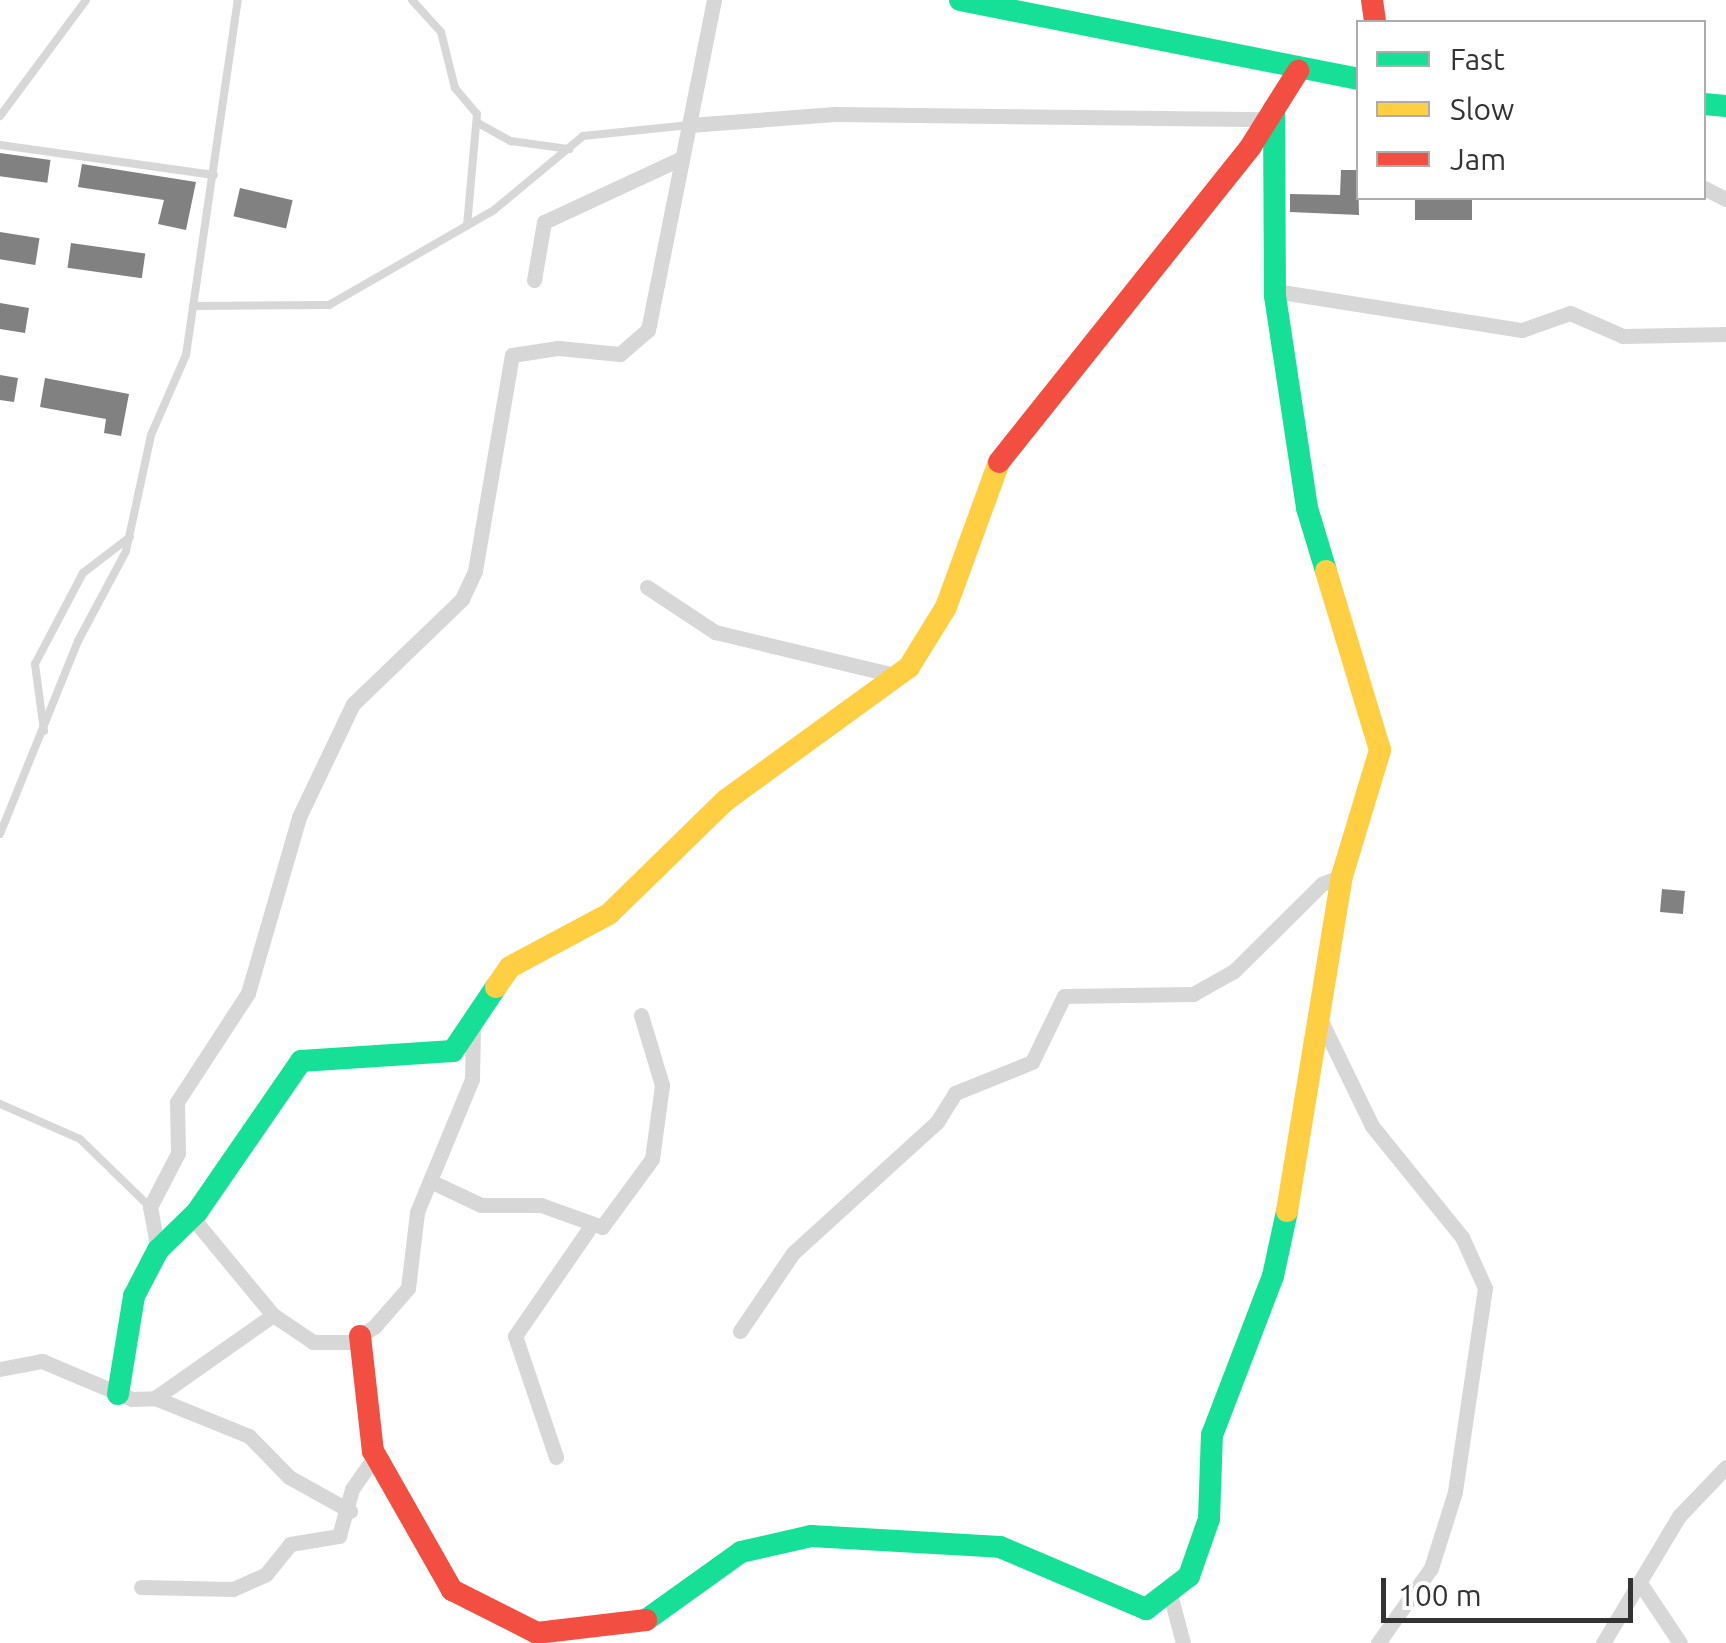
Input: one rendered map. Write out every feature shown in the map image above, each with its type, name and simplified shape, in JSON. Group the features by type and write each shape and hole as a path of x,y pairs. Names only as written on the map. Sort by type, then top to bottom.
{"street":[{"path":"158,1250 150,1207 178,1153 177,1102 248,993 299,817 352,704 462,599 474,571 512,355 558,348 620,354 640,345 714,0"},
{"path":"960,0 1298,71 1356,78"},
{"path":"118,1394 134,1296 158,1250 191,1216 301,1061 441,1054 474,1021 510,967 609,914 726,800 898,676 928,645 1002,454 1271,114 1298,71"},
{"path":"689,125 854,114 1271,114"},
{"path":"360,1336 375,1456 452,1590 537,1633 650,1620 741,1552 811,1536 1000,1547 1126,1604 1146,1609 1170,1594 1198,1562 1206,1456 1273,1276 1342,876 1379,739 1321,574 1275,292 1271,114"},
{"path":"534,280 544,222 682,158"},
{"path":"1275,292 1522,330 1570,313 1623,336 1726,334"},
{"path":"646,587 716,632 898,676"},
{"path":"740,1331 792,1253 937,1122 954,1093 1040,1054 1064,996 1193,994 1234,971 1322,884 1342,876"},
{"path":"430,1181 481,1204 541,1205 592,1226 607,1222 652,1160 662,1085 641,1016"},
{"path":"1320,1020 1372,1126 1462,1237 1485,1288 1455,1492 1431,1568 1378,1643"},
{"path":"191,1216 273,1315 326,1346 360,1336 408,1288 430,1181 472,1078 474,1021"},
{"path":"556,1457 515,1336 592,1226"},
{"path":"155,1398 273,1315"},
{"path":"0,1369 42,1362 118,1394 155,1398 249,1436 289,1476 350,1511"},
{"path":"141,1587 250,1584 290,1544 346,1532 352,1489 375,1456"},
{"path":"1603,1643 1679,1516 1726,1467"},
{"path":"1640,1583 1680,1643"},
{"path":"1170,1594 1182,1643"}],"lane":[{"path":"0,116 86,0"},
{"path":"0,834 130,537 147,448 182,368 238,0"},
{"path":"412,0 441,32 455,88 478,123 511,141 569,149"},
{"path":"466,226 478,123"},
{"path":"193,306 329,305 466,226 597,131 689,125"},
{"path":"0,145 214,175"},
{"path":"44,734 35,664 83,573 130,537"},
{"path":"0,1104 80,1139 150,1207"}],"building":[{"path":"0,153 51,160 47,183 0,176"},
{"path":"82,164 196,182 186,230 158,224 164,200 78,187"},
{"path":"1341,170 1356,170 1359,215 1290,212 1290,194 1340,195"},
{"path":"240,188 293,200 286,228 233,216"},
{"path":"1415,200 1472,200 1472,220 1415,220"},
{"path":"0,232 40,238 35,265 0,259"},
{"path":"71,243 145,253 142,278 68,268"},
{"path":"0,303 29,308 25,333 0,329"},
{"path":"0,375 18,378 14,402 0,400"},
{"path":"45,378 129,394 121,436 104,433 106,419 40,407"},
{"path":"1662,889 1685,891 1683,914 1660,912"}],"traffic: fast":[{"path":"960,0 1356,79"},
{"path":"1706,104 1726,106"},
{"path":"1274,109 1275,296 1307,508 1326,571"},
{"path":"118,1394 134,1296 158,1250 197,1212 301,1061 453,1051 496,987"},
{"path":"646,1620 741,1552 811,1536 1000,1547 1146,1609 1189,1576 1209,1519 1212,1435 1273,1276 1287,1211"}],"traffic: slow":[{"path":"496,987 510,967 609,914 726,800 909,667 946,607 999,462"},
{"path":"1287,1211 1342,876 1380,750 1326,571"}],"traffic: jam":[{"path":"1372,0 1375,20"},
{"path":"999,462 1251,146 1298,71"},
{"path":"360,1336 373,1451 452,1590 537,1633 646,1620"}]}
